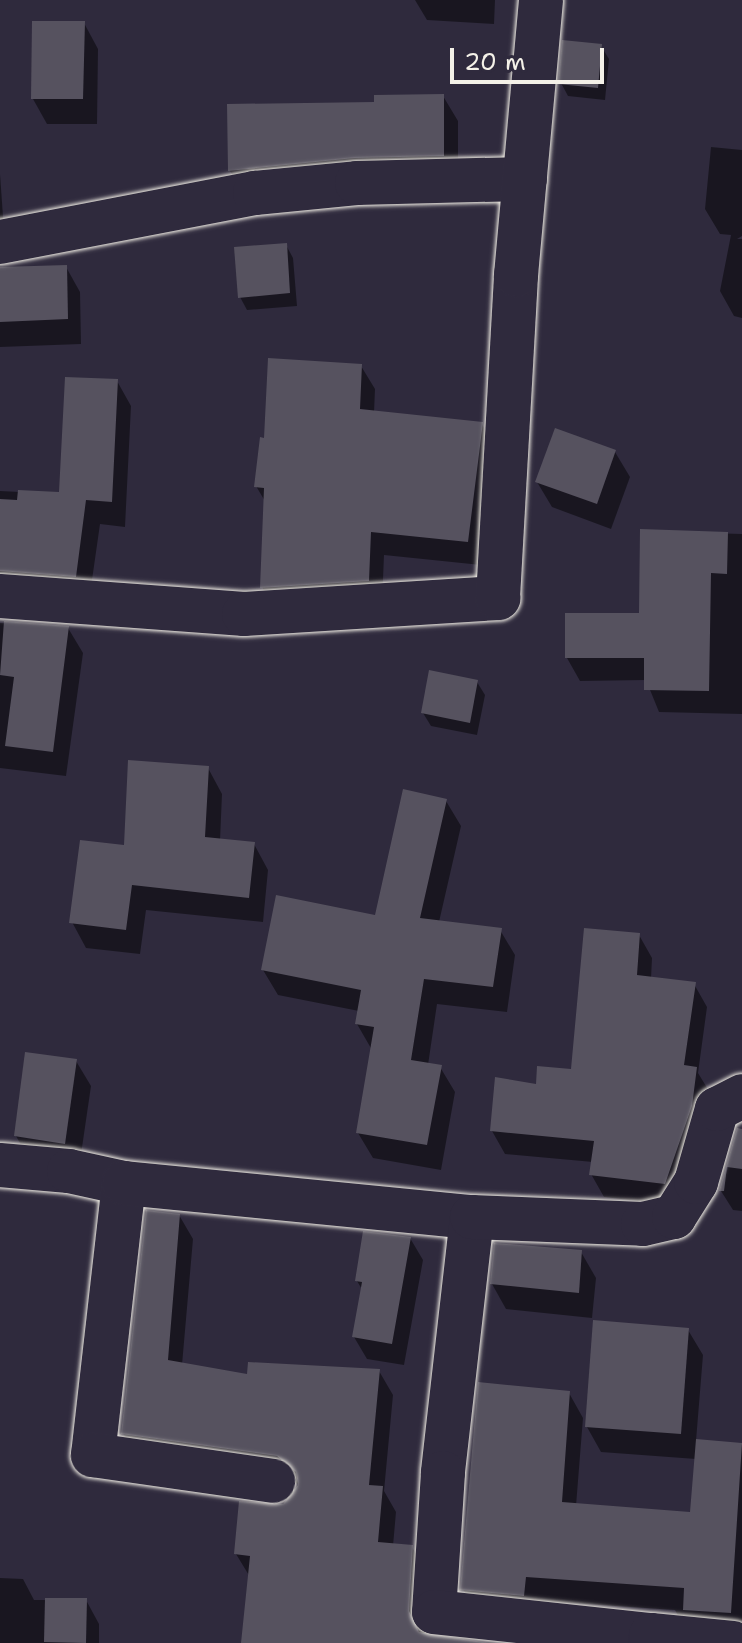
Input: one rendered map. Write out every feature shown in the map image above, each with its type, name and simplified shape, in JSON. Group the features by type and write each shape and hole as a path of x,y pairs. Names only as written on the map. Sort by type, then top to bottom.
{"street":[{"path":"0,596 244,614 498,598 525,179 541,0"},
{"path":"0,242 255,193 357,183 525,179"},
{"path":"0,1165 69,1171 124,1183 472,1217 643,1224 674,1217 696,1182 717,1109 742,1096"},
{"path":"124,1183 93,1455 273,1481"},
{"path":"472,1217 443,1473 434,1612 650,1639 733,1643"}],"building":[{"path":"32,21 85,21 83,99 31,99"},
{"path":"562,40 602,44 598,88 558,84"},
{"path":"444,94 444,156 355,158 228,171 227,104 374,102 374,95"},
{"path":"287,243 290,293 238,298 234,247"},
{"path":"67,265 68,319 0,322 0,267"},
{"path":"268,358 362,364 360,409 483,422 468,542 371,532 369,581 260,588 264,488 254,487 260,437 264,438"},
{"path":"65,377 118,379 112,502 86,500 76,577 0,571 0,499 17,500 18,490 59,492"},
{"path":"555,428 616,450 597,504 535,482"},
{"path":"640,529 728,532 727,574 711,573 709,691 644,690 644,658 565,658 565,613 639,613"},
{"path":"4,621 69,626 53,752 5,746 14,677 0,675"},
{"path":"429,670 478,680 470,723 421,713"},
{"path":"128,760 209,766 205,837 255,842 249,898 132,885 126,930 69,923 80,840 124,845"},
{"path":"403,789 447,799 420,918 502,928 493,987 424,979 411,1060 442,1065 427,1145 356,1133 374,1027 355,1024 361,990 261,970 276,895 375,915"},
{"path":"584,928 640,933 637,975 696,982 684,1065 697,1067 692,1106 665,1184 589,1175 594,1141 490,1131 495,1077 536,1084 537,1066 571,1069"},
{"path":"25,1052 77,1059 65,1144 14,1136"},
{"path":"737,1128 742,1129 742,1169 727,1167 724,1191 719,1191"},
{"path":"146,1210 180,1214 168,1360 247,1374 248,1362 380,1369 369,1485 383,1486 378,1542 413,1545 409,1611 419,1632 489,1643 241,1643 250,1556 234,1554 239,1501 283,1504 298,1485 296,1472 277,1456 121,1434"},
{"path":"363,1231 411,1237 392,1344 352,1337 362,1282 355,1281"},
{"path":"494,1243 582,1250 579,1293 490,1284"},
{"path":"593,1320 689,1328 681,1434 585,1427"},
{"path":"478,1382 570,1391 562,1502 690,1512 696,1439 742,1443 731,1613 683,1610 684,1588 526,1577 524,1596 460,1590"},
{"path":"45,1598 87,1598 86,1643 44,1642"}]}
